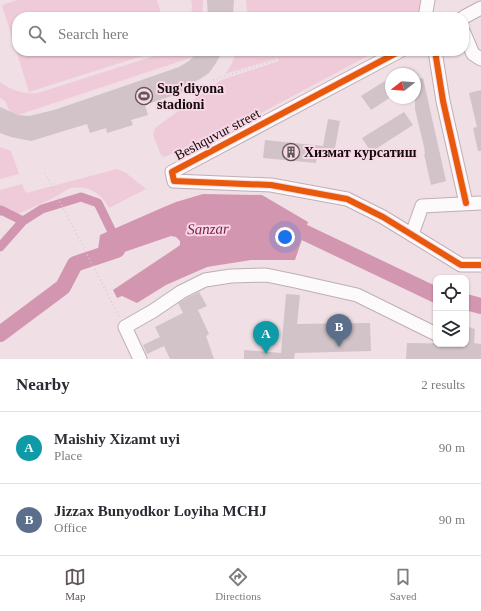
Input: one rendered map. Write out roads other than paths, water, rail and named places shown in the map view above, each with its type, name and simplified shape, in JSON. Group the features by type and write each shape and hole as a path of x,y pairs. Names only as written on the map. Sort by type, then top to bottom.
{"street":[{"path":"426,12 428,0"},
{"path":"469,14 481,8"},
{"path":"469,45 473,54 481,59"},
{"name":"Beshquvur street","path":"391,56 172,172 174,182 271,185 347,199 383,217 461,265 481,265"},
{"path":"437,56 442,101 466,203"},
{"path":"412,234 422,206 481,203"},
{"path":"140,359 124,327 181,292 205,280 231,276 266,275 357,295 433,333"}],"water":[{"path":"203,194 262,195 308,222 295,260 251,260 207,267 166,285 137,303 122,296 117,298 113,290 176,248 180,245 180,241 176,237 171,236 98,261 94,252 98,250 100,235 176,202"}],"waterway":[{"path":"0,211 1,210 23,221 42,209 81,197 98,203 116,240"},
{"path":"0,247 23,221"},
{"name":"Sanzar","path":"284,228 295,228 433,294"},
{"name":"Sanzar","path":"0,334 63,287 75,264 117,250"},
{"name":"Sanzar","path":"469,303 481,306"}],"place":[{"name":"Sug'diyona stadioni","path":"144,96"},
{"name":"Хизмат курсатиш","path":"291,152"},
{"name":"Jizzax Bunyodkor Loyiha MCHJ","path":"339,347"},
{"name":"Maishiy Xizamt uyi","path":"266,354"}]}
